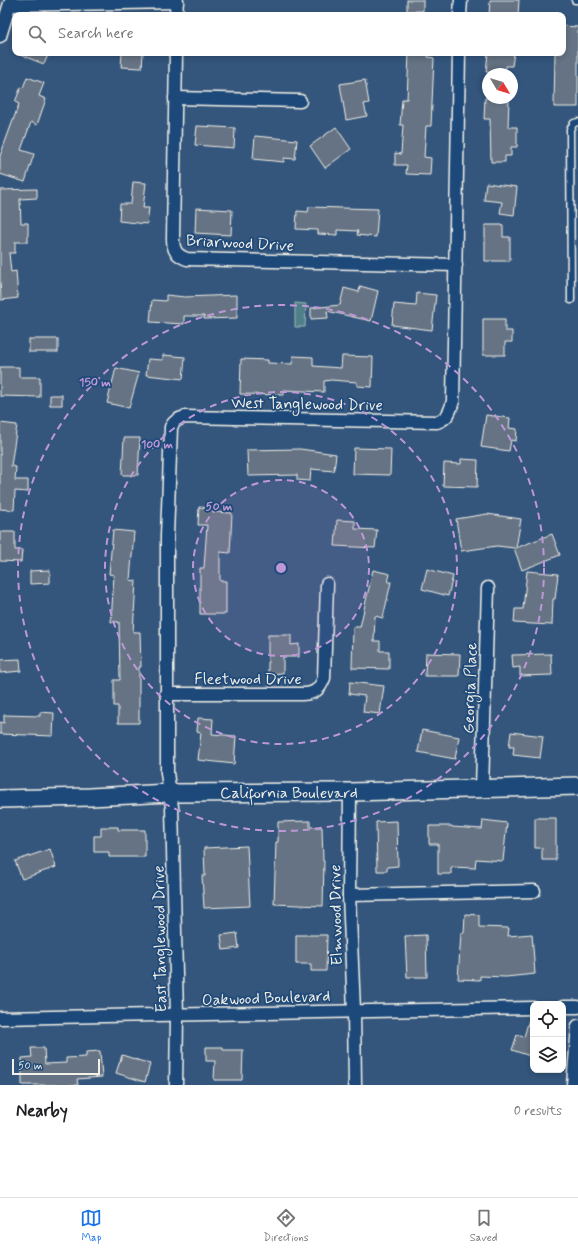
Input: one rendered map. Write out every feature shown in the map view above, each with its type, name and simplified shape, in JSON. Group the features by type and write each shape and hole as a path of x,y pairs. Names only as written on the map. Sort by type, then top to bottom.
{"street":[{"path":"460,12 461,0"},
{"path":"0,36 10,3 177,1 176,12"},
{"name":"Briarwood Drive","path":"176,56 173,246 180,256 188,259 456,265"},
{"name":"West Tanglewood Drive","path":"170,793 167,773 166,694 167,536 171,428 173,422 178,418 185,417 437,422 444,420 448,415 453,401 459,56"},
{"path":"175,98 300,101"},
{"name":"Fleetwood Drive","path":"166,694 310,694 316,691 321,686 324,678 327,584"},
{"name":"Georgia Place","path":"482,788 488,588"},
{"name":"California Boulevard","path":"0,798 90,797 170,793 350,792 578,786"},
{"name":"Elmwood Drive","path":"350,792 349,895 354,1010 355,1085"},
{"name":"East Tanglewood Drive","path":"170,793 172,807 178,1016 176,1085"},
{"path":"349,895 534,891"},
{"path":"566,1007 578,1007"},
{"name":"Oakwood Boulevard","path":"0,1018 178,1016 354,1010 530,1008"},
{"path":"573,1085 578,1026"}],"lane":[{"path":"571,300 570,129 574,123 578,122"},
{"path":"571,210 578,210"}],"green space":[{"path":"295,303 306,304 305,327 295,327"}],"building":[{"path":"407,0 423,0 423,11 407,11"},
{"path":"490,0 519,0 518,12 489,12"},
{"path":"566,26 578,27 578,107 554,107 555,56 566,56"},
{"path":"23,56 48,56 44,64"},
{"path":"122,56 143,56 142,68 121,67"},
{"path":"409,56 428,56 434,58 431,126 426,126 424,157 431,158 430,175 406,174 407,165 395,165 395,153 401,154 403,125 400,125 402,99 407,99"},
{"path":"488,56 514,56 512,66 506,66 506,68 486,68"},
{"path":"27,77 44,83 39,96 46,99 37,125 31,122 21,150 34,154 25,182 0,174 0,156 19,104 15,102"},
{"path":"365,80 369,103 364,104 367,116 346,120 340,84"},
{"path":"485,104 509,104 508,127 517,127 517,147 511,147 511,156 505,156 505,162 491,162 490,119 484,119"},
{"path":"197,126 235,128 234,148 195,145"},
{"path":"336,127 351,149 325,168 310,146"},
{"path":"255,136 297,140 295,159 284,158 284,162 253,159"},
{"path":"133,182 146,183 143,208 149,208 147,224 119,221 120,204 131,204"},
{"path":"486,183 517,187 514,215 500,213 502,202 484,200"},
{"path":"37,189 37,198 20,199 21,223 28,223 28,242 15,242 15,253 9,253 11,272 16,271 18,298 1,300 0,190"},
{"path":"309,207 378,209 376,237 357,235 358,231 337,230 337,235 318,234 318,230 296,229 297,211 308,212"},
{"path":"196,208 232,210 231,235 195,233"},
{"path":"485,225 503,225 503,237 510,237 510,261 485,261"},
{"path":"360,286 378,291 371,321 327,311 328,318 311,319 311,308 340,305 344,288 359,292"},
{"path":"417,293 436,295 432,330 392,325 394,304 416,306"},
{"path":"166,295 185,297 237,295 237,318 204,319 204,316 184,316 184,324 150,322 152,300 166,301"},
{"path":"483,319 505,319 505,331 512,331 512,342 505,342 505,355 483,355"},
{"path":"29,339 58,339 58,352 29,352"},
{"path":"163,355 185,357 183,379 146,375 148,359 163,360"},
{"path":"293,356 313,357 313,366 341,368 342,356 373,357 372,387 357,386 357,382 331,380 324,381 324,392 284,390 284,395 240,394 241,359 268,360 268,363 292,364"},
{"path":"0,367 19,367 19,377 40,377 40,397 0,396"},
{"path":"116,368 139,373 129,408 107,403"},
{"path":"50,395 62,395 62,405 50,405"},
{"path":"486,415 510,418 509,428 517,429 516,441 511,440 509,451 481,447"},
{"path":"0,423 17,425 11,466 16,467 15,480 28,480 28,492 15,491 14,510 0,509"},
{"path":"124,438 140,438 138,475 122,475"},
{"path":"354,448 391,449 390,475 353,474"},
{"path":"300,449 336,454 334,471 311,469 310,481 297,480 297,475 248,476 247,450"},
{"path":"461,459 478,460 477,487 443,486 444,463 461,464"},
{"path":"199,507 214,508 213,512 232,513 230,553 220,552 220,581 226,581 226,614 200,614 200,568 204,568 207,525 198,525"},
{"path":"487,514 521,519 516,548 552,534 560,555 522,570 514,548 497,546 461,551 456,519"},
{"path":"337,520 355,521 355,529 377,530 375,548 335,546"},
{"path":"113,530 134,532 130,580 136,581 133,632 140,632 141,667 139,667 139,723 118,723 118,706 114,706 114,680 120,680 119,622 111,622 114,575 109,574"},
{"path":"0,532 15,532 15,550 22,550 21,562 0,561"},
{"path":"427,569 453,576 448,596 422,589"},
{"path":"50,570 50,583 30,584 30,571"},
{"path":"373,570 390,574 388,582 391,582 383,618 375,616 374,641 380,641 380,651 389,651 389,669 352,668 353,627 360,627"},
{"path":"527,571 558,574 555,599 553,599 552,625 514,623 515,609 523,609"},
{"path":"268,635 291,635 291,645 299,644 299,657 283,657 283,673 268,674"},
{"path":"426,653 460,654 459,676 425,676"},
{"path":"551,654 552,675 520,676 520,667 513,668 512,655"},
{"path":"20,659 21,671 0,673 0,660"},
{"path":"350,682 384,686 380,714 363,712 365,696 349,694"},
{"path":"40,712 54,713 53,736 0,734 0,722 4,723 4,715 40,716"},
{"path":"198,718 213,719 212,734 236,736 234,764 198,760 201,733 197,732"},
{"path":"422,730 459,737 455,759 418,752"},
{"path":"511,732 543,736 540,758 513,755 514,747 509,747"},
{"path":"535,818 556,818 556,860 542,860 542,848 535,848"},
{"path":"483,820 507,823 503,861 476,859 475,868 451,867 451,874 438,874 438,844 429,844 429,826 452,826 482,829"},
{"path":"310,821 310,827 322,827 324,861 323,906 274,904 278,822"},
{"path":"397,821 398,866 387,867 387,871 377,871 376,822"},
{"path":"101,827 118,827 118,830 145,830 145,857 109,857 109,852 94,852 94,836 101,836"},
{"path":"247,846 250,906 204,908 202,876 205,876 204,848"},
{"path":"50,849 56,867 22,879 15,861"},
{"path":"465,914 479,915 479,927 509,928 508,936 532,934 535,974 506,977 480,976 480,980 458,979 461,933 464,933"},
{"path":"237,933 239,948 223,950 221,935"},
{"path":"296,935 327,935 326,971 311,971 311,964 296,964"},
{"path":"426,935 427,977 407,977 405,936"},
{"path":"530,1016 530,1056 512,1050 517,1035 524,1037"},
{"path":"206,1047 223,1047 223,1050 243,1050 242,1080 214,1080 215,1061 206,1061"},
{"path":"31,1048 44,1048 45,1064 66,1063 66,1058 86,1057 86,1052 100,1051 102,1077 77,1079 78,1085 22,1085 22,1058 32,1057"},
{"path":"122,1055 150,1064 145,1082 116,1073"}]}
